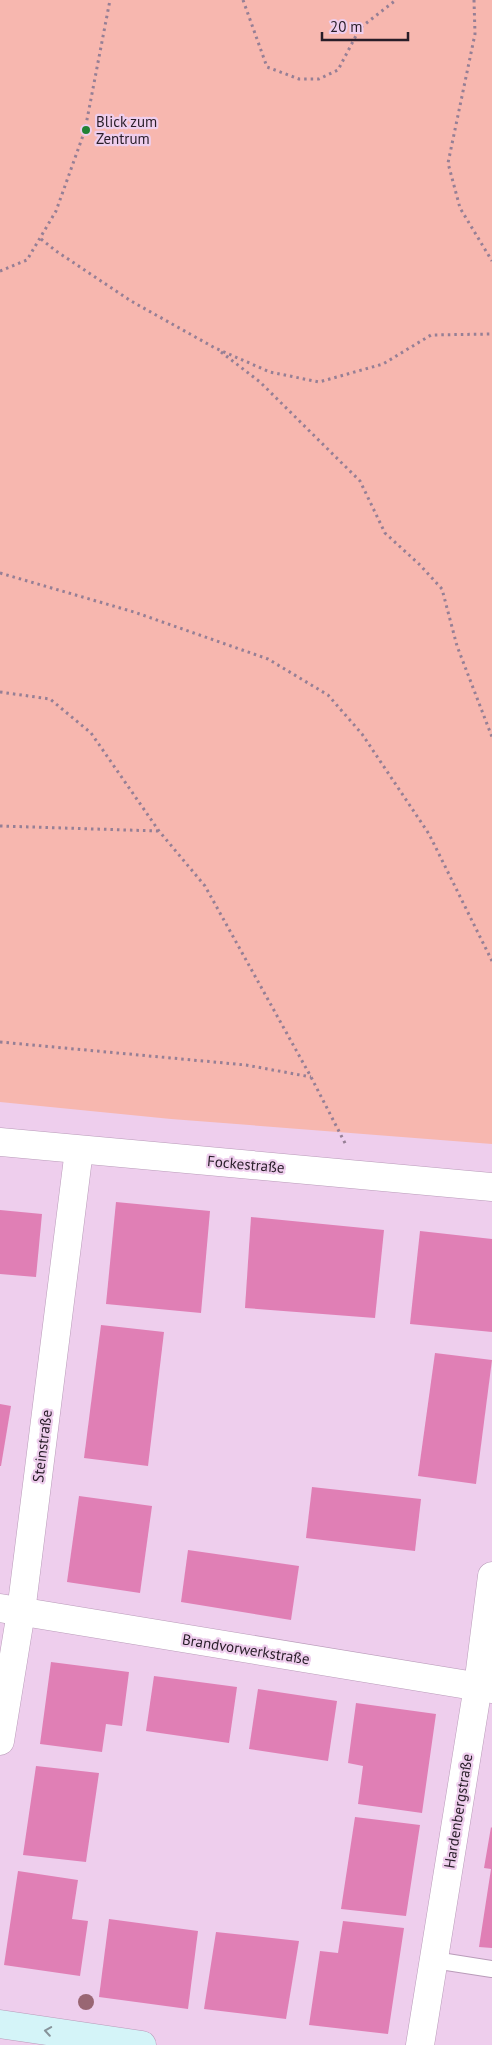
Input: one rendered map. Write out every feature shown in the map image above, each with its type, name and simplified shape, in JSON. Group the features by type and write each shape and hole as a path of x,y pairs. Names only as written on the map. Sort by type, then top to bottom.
{"main road":[{"path":"0,2024 142,2045"}],"street":[{"name":"Fockestraße","path":"0,1142 492,1187"},
{"name":"Steinstraße","path":"0,1741 11,1610 79,1150"},
{"name":"Hardenbergstraße","path":"420,2045 485,1687 492,1576"},
{"name":"Brandvorwerkstraße","path":"11,1610 485,1687"}],"lane":[{"path":"434,1960 492,1969"}],"path":[{"path":"0,271 27,260 56,211 85,130 110,0"},
{"path":"244,0 251,26 267,67 300,79 319,79 338,70 360,28 396,0"},
{"path":"474,0 474,34 448,163 460,208 492,261"},
{"path":"41,239 132,301 215,348 270,372 319,382 383,364 431,335 492,334"},
{"path":"215,348 260,382 360,481 385,533 420,565 442,589 457,646 492,738"},
{"path":"0,573 134,612 268,659 328,696 362,734 430,834 492,961"},
{"path":"0,692 50,699 91,733 159,831 205,886 311,1077 361,1174"},
{"path":"0,826 159,831"},
{"path":"0,1042 246,1065 311,1077"}],"shaded area":[{"path":"0,0 492,0 492,1144 171,1119 0,1102"}],"building":[{"path":"116,1202 210,1211 201,1313 106,1304"},
{"path":"0,1210 42,1214 36,1277 0,1274"},
{"path":"251,1217 384,1230 375,1318 245,1308"},
{"path":"420,1231 492,1239 492,1332 410,1324"},
{"path":"101,1325 164,1332 148,1466 84,1458"},
{"path":"435,1353 492,1360 476,1484 418,1476"},
{"path":"0,1404 11,1406 1,1466 0,1466"},
{"path":"312,1487 421,1499 415,1551 306,1538"},
{"path":"79,1496 152,1506 140,1593 67,1582"},
{"path":"188,1550 299,1566 291,1620 181,1602"},
{"path":"51,1662 129,1672 122,1726 106,1724 102,1752 40,1744"},
{"path":"154,1676 237,1687 229,1743 146,1731"},
{"path":"258,1689 337,1701 328,1761 249,1749"},
{"path":"356,1703 436,1714 422,1813 358,1804 363,1766 348,1763"},
{"path":"36,1766 99,1773 86,1862 23,1855"},
{"path":"355,1817 420,1825 406,1916 341,1909"},
{"path":"491,1827 492,1948 479,1947 491,1869 484,1868"},
{"path":"18,1871 78,1880 72,1919 88,1921 80,1976 4,1965"},
{"path":"109,1919 198,1931 188,2009 99,1997"},
{"path":"343,1921 404,1928 388,2034 309,2025 320,1951 338,1953"},
{"path":"216,1932 299,1941 286,2019 204,2009"}],"place":[{"name":"Blick zum Zentrum","path":"86,130"}]}
